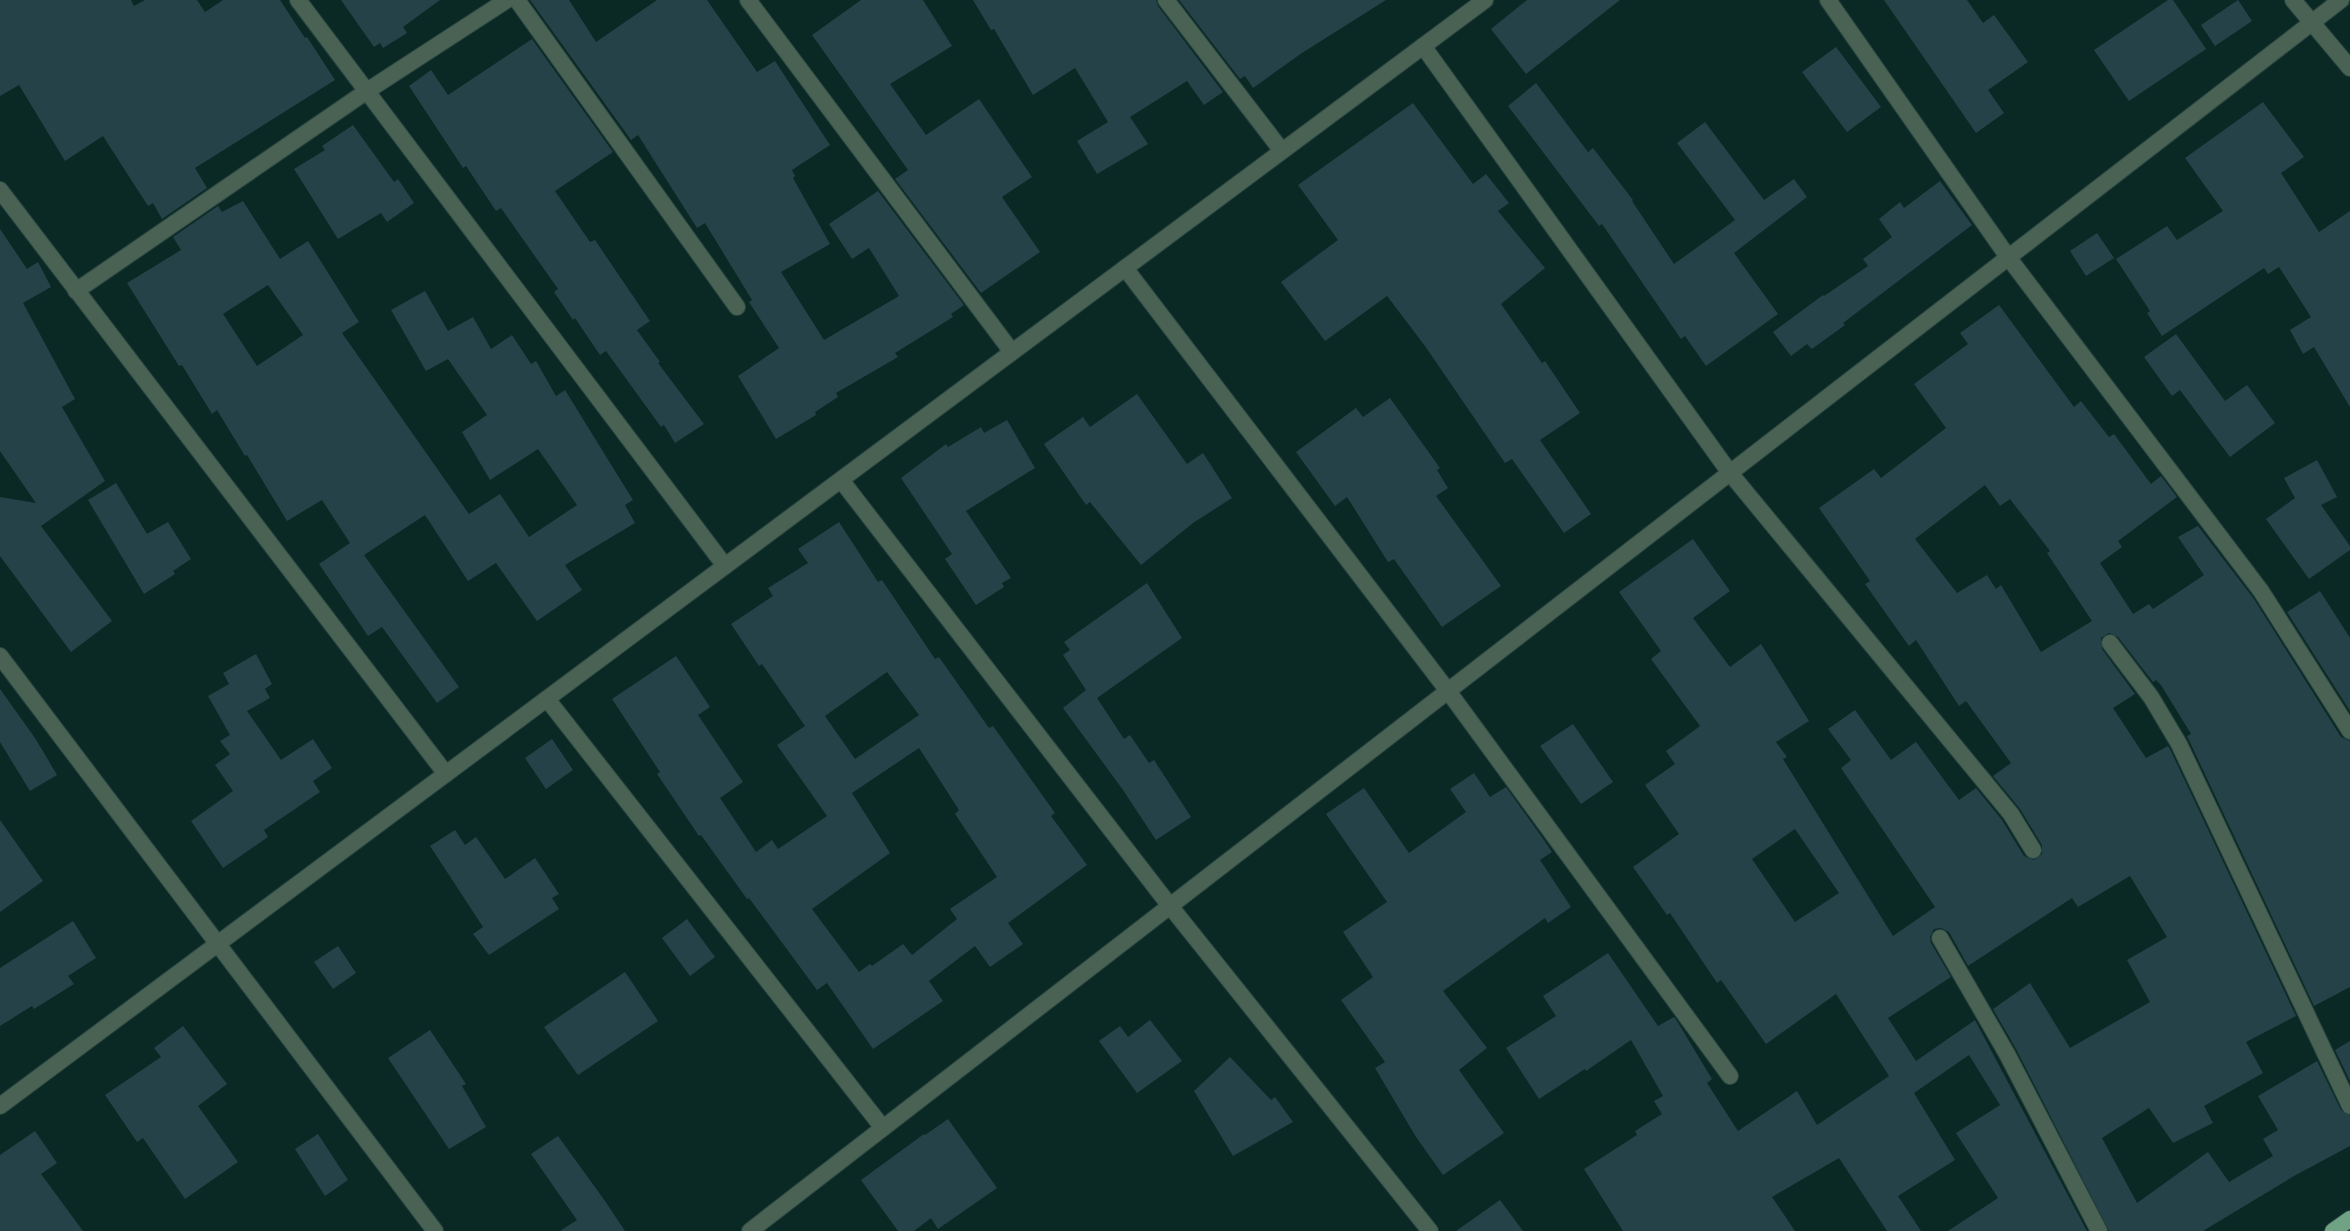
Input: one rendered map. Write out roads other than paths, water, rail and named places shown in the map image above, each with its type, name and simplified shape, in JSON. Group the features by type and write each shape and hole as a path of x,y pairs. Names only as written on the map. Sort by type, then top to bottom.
{"main road":[{"path":"2333,1231 2350,1219"}],"street":[{"path":"298,0 725,566"},
{"path":"76,291 367,91 507,0"},
{"path":"517,0 737,307"},
{"path":"748,0 1012,352"},
{"path":"1166,0 1282,151"},
{"path":"0,1106 1485,0"},
{"path":"1828,0 2008,257 2261,591 2350,731"},
{"path":"2293,0 2350,68"},
{"path":"750,1231 2342,0"},
{"path":"1423,46 1730,473 2011,814 2033,850"},
{"path":"2,198 76,291 446,774"},
{"path":"1125,268 1448,691 1730,1076"},
{"path":"841,480 1170,906 1430,1231"},
{"path":"2110,642 2151,697 2179,744 2350,1106"},
{"path":"0,656 435,1231"},
{"path":"547,699 883,1128"},
{"path":"1940,938 2007,1054 2100,1231"}]}
